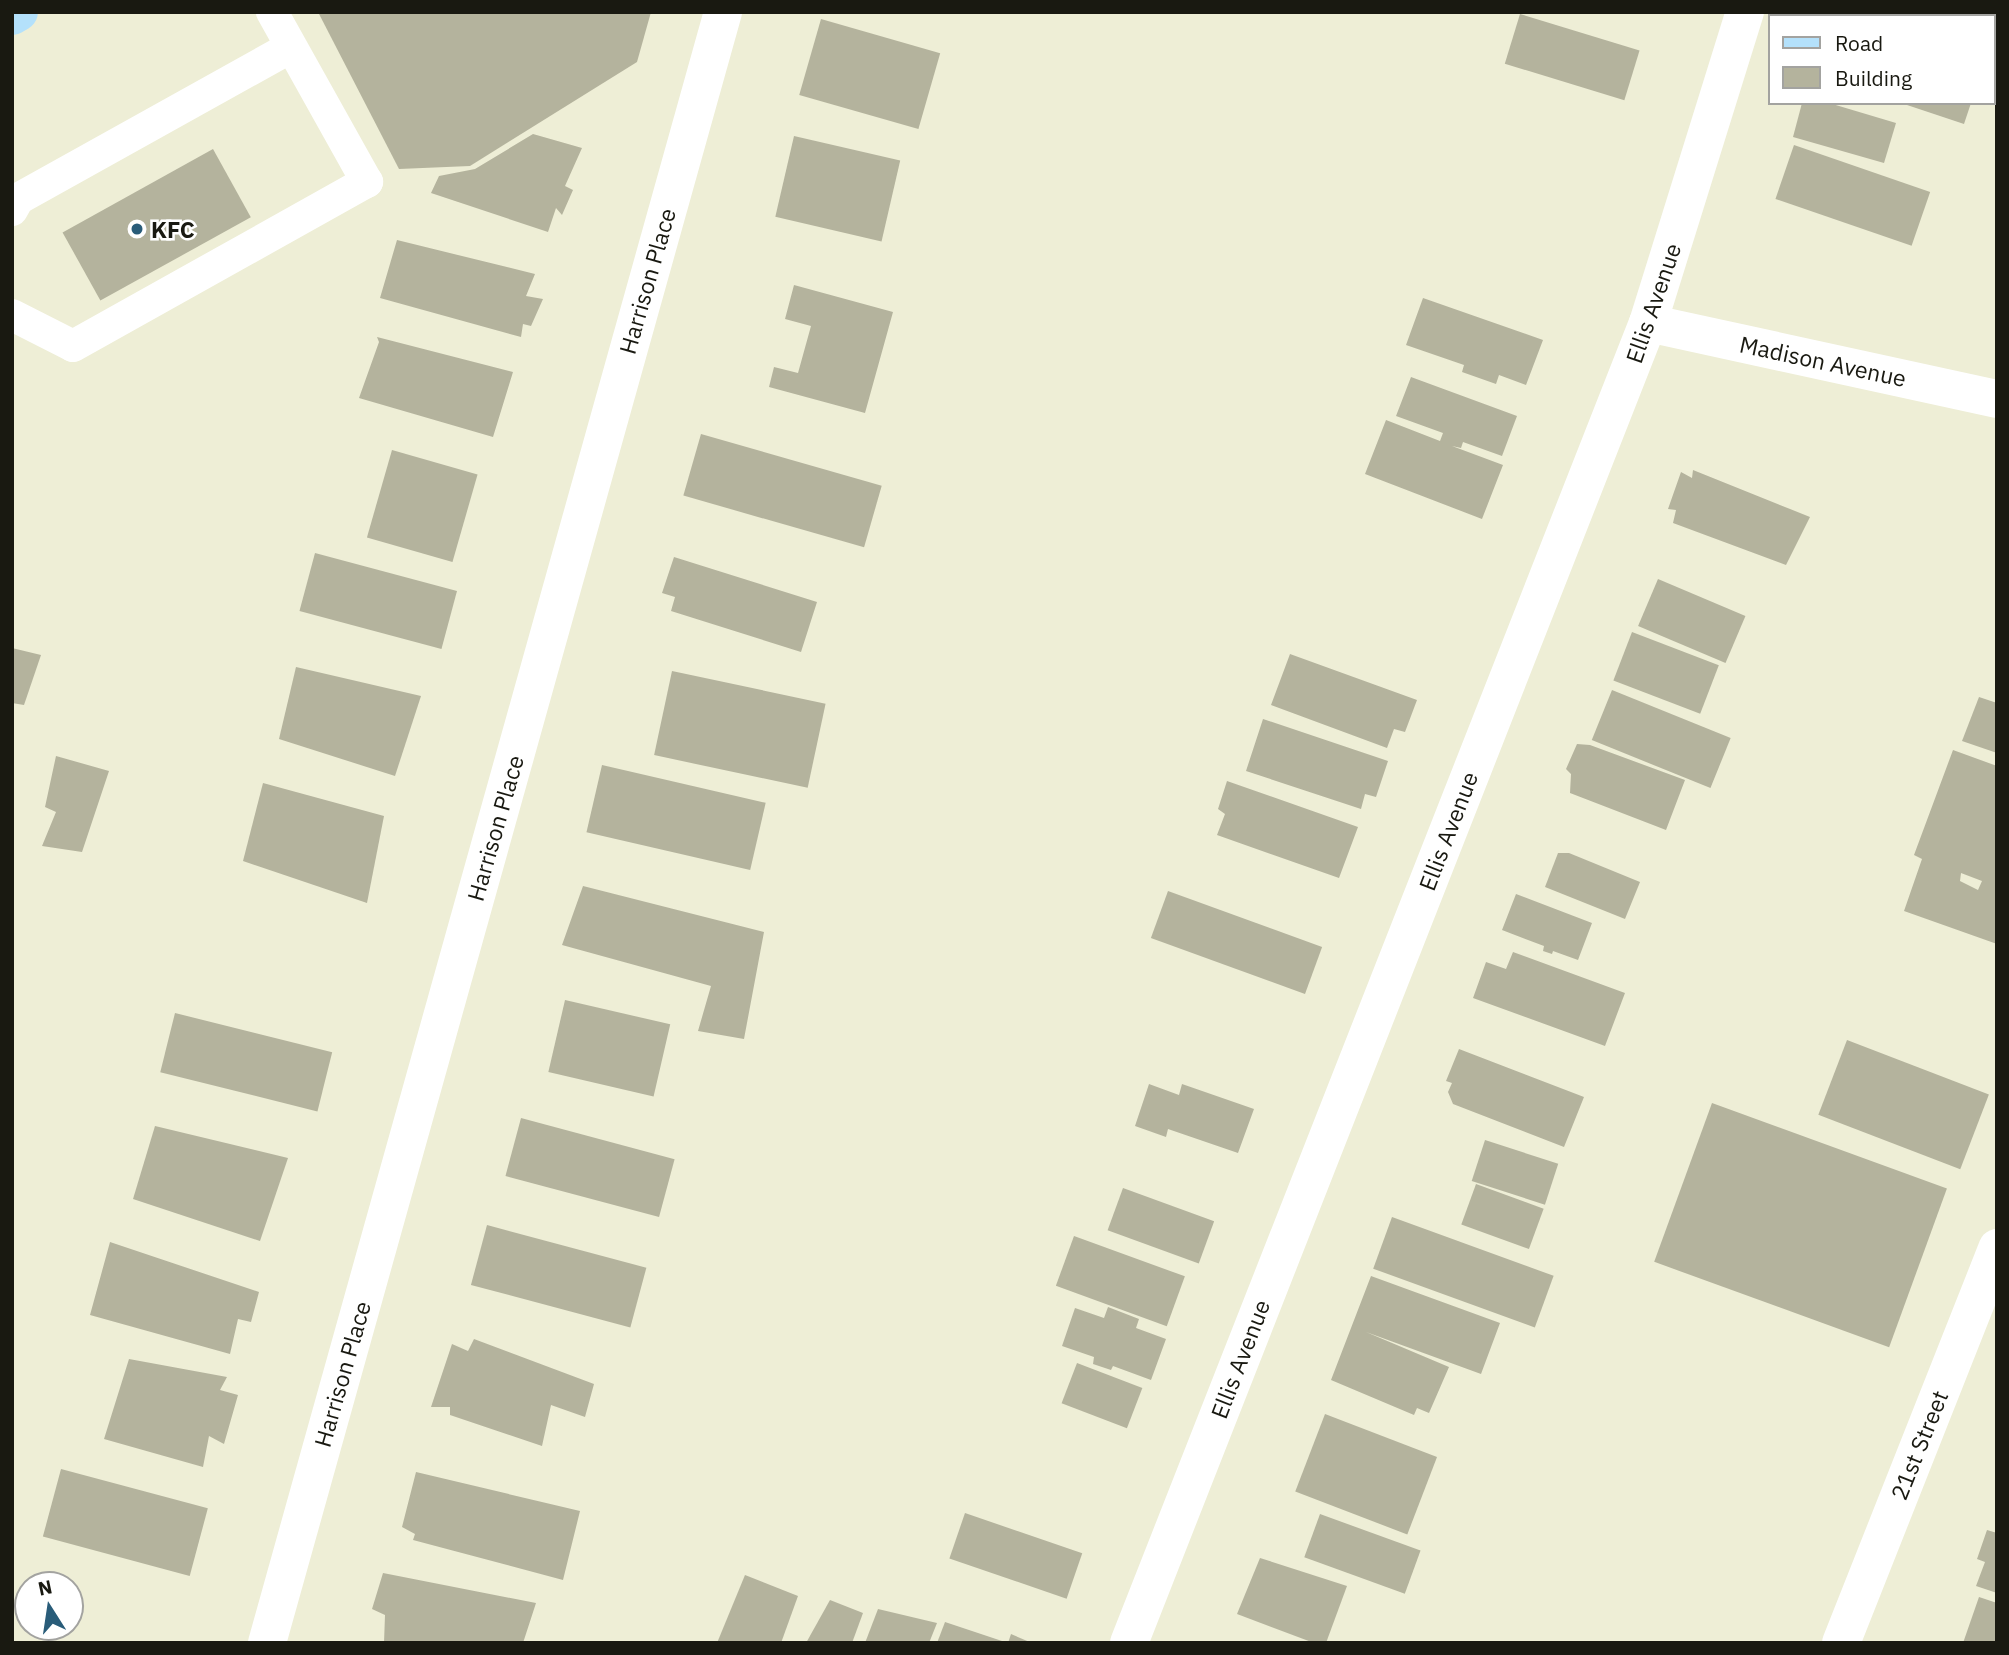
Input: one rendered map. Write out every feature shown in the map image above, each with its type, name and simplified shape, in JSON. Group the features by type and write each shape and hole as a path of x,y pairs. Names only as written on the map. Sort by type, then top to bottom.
{"main road":[{"path":"12,16 19,12"}],"street":[{"name":"Harrison Place","path":"267,1643 723,12"},
{"name":"Ellis Avenue","path":"1129,1643 1648,323 1745,12"},
{"name":"Madison Avenue","path":"1648,323 1997,399"},
{"name":"21st Street","path":"1841,1643 1997,1248"}],"lane":[{"path":"12,315 73,346 367,182 272,12"},
{"path":"12,210 19,199 291,47"}],"building":[{"path":"318,12 651,12 637,62 470,166 399,169"},
{"path":"1876,12 1883,14 1844,14"},
{"path":"1997,12 1997,18 1995,14 1980,13"},
{"path":"1520,14 1640,51 1624,100 1505,64"},
{"path":"821,19 940,53 918,129 799,95"},
{"path":"1801,105 1836,105 1896,123 1884,163 1793,137"},
{"path":"1907,105 1970,105 1964,124"},
{"path":"533,134 582,148 565,186 573,190 562,215 556,208 548,232 431,193 439,176 475,169"},
{"path":"794,136 900,161 882,241 775,217"},
{"path":"1794,145 1930,192 1912,246 1775,199"},
{"path":"213,149 251,217 100,301 63,232"},
{"path":"397,240 535,274 526,296 543,299 531,326 523,324 521,337 380,298"},
{"path":"794,285 893,312 865,413 769,387 774,367 798,373 811,326 785,319"},
{"path":"1423,298 1543,340 1526,385 1499,375 1496,384 1462,372 1464,365 1406,345"},
{"path":"377,337 513,372 493,437 359,398 379,342"},
{"path":"1411,377 1517,416 1502,456 1463,442 1461,448 1452,446 1503,465 1482,519 1365,474 1386,420 1440,441 1443,433 1396,416"},
{"path":"701,434 882,486 864,547 683,496"},
{"path":"392,450 478,475 452,562 367,537"},
{"path":"1693,470 1810,517 1786,565 1673,523 1676,510 1668,509 1681,472 1692,478"},
{"path":"315,553 457,591 441,649 299,611"},
{"path":"674,557 817,602 801,652 671,611 675,597 662,593"},
{"path":"1658,579 1745,616 1726,663 1638,626"},
{"path":"1632,632 1719,665 1700,714 1613,681"},
{"path":"12,648 41,655 24,705 12,703"},
{"path":"1290,654 1417,700 1405,732 1394,729 1387,748 1271,705"},
{"path":"296,667 421,696 395,776 279,739"},
{"path":"672,671 826,704 808,788 654,755"},
{"path":"1612,690 1731,738 1710,788 1592,740"},
{"path":"1979,697 1997,703 1997,753 1962,741"},
{"path":"1263,719 1388,761 1376,797 1365,794 1361,809 1246,771"},
{"path":"1577,744 1590,745 1685,780 1666,830 1570,793 1571,774 1566,769"},
{"path":"1953,750 1997,766 1997,944 1904,911 1922,859 1914,855","holes":["1961,873 1982,881 1978,890 1960,881"]},
{"path":"56,756 109,771 82,852 42,846 56,812 45,807"},
{"path":"602,765 766,803 750,870 586,832"},
{"path":"1227,781 1358,827 1339,878 1217,835 1225,814 1218,809"},
{"path":"263,783 384,816 367,903 243,861"},
{"path":"1558,853 1569,853 1640,882 1625,919 1545,887"},
{"path":"583,886 764,932 744,1039 698,1031 711,986 562,945"},
{"path":"1168,891 1322,947 1305,994 1151,938"},
{"path":"1516,894 1592,923 1578,960 1553,951 1552,954 1543,951 1544,946 1502,930"},
{"path":"1513,952 1625,993 1605,1046 1473,998 1486,962 1506,969"},
{"path":"565,1000 670,1024 654,1096 548,1072"},
{"path":"175,1013 332,1052 317,1111 160,1072"},
{"path":"1847,1040 1989,1094 1960,1169 1818,1115"},
{"path":"1459,1049 1584,1097 1564,1147 1453,1104 1448,1092 1452,1083 1446,1081"},
{"path":"1149,1084 1179,1095 1182,1084 1254,1109 1238,1153 1168,1129 1166,1137 1135,1126"},
{"path":"1712,1103 1947,1189 1889,1347 1654,1262"},
{"path":"521,1118 675,1159 659,1217 505,1176"},
{"path":"155,1126 288,1158 260,1241 133,1199"},
{"path":"1485,1140 1558,1164 1545,1205 1472,1181"},
{"path":"1476,1184 1544,1209 1529,1249 1461,1224"},
{"path":"1123,1188 1214,1221 1199,1263 1108,1230"},
{"path":"1392,1217 1554,1276 1535,1328 1373,1269"},
{"path":"487,1225 646,1268 630,1328 471,1285"},
{"path":"1074,1236 1185,1276 1167,1326 1056,1286"},
{"path":"110,1242 259,1292 251,1322 238,1319 230,1354 90,1315"},
{"path":"1371,1276 1500,1323 1481,1374 1366,1332 1449,1367 1429,1413 1417,1408 1414,1415 1331,1380"},
{"path":"1108,1307 1139,1319 1136,1328 1166,1339 1151,1380 1113,1366 1111,1370 1093,1364 1094,1357 1062,1346 1075,1308 1104,1318"},
{"path":"474,1339 594,1384 585,1417 551,1405 542,1446 450,1415 450,1407 431,1407 452,1344 468,1351"},
{"path":"129,1359 227,1377 220,1390 238,1395 224,1444 209,1436 203,1467 104,1439"},
{"path":"1077,1363 1142,1388 1127,1428 1062,1403"},
{"path":"1325,1414 1437,1457 1407,1534 1295,1491"},
{"path":"61,1469 208,1508 190,1576 43,1537"},
{"path":"416,1472 580,1511 563,1580 413,1540 415,1534 402,1527"},
{"path":"965,1513 1082,1553 1067,1599 949,1558"},
{"path":"1320,1514 1421,1551 1405,1594 1304,1557"},
{"path":"1987,1530 1997,1533 1997,1593 1976,1586 1985,1562 1977,1559"},
{"path":"1260,1558 1347,1586 1326,1643 1314,1643 1237,1614"},
{"path":"383,1573 536,1603 523,1643 384,1643 385,1615 372,1609"},
{"path":"745,1575 798,1596 781,1643 717,1643"},
{"path":"1979,1597 1997,1603 1997,1643 1963,1643"},
{"path":"830,1600 863,1613 852,1643 806,1643"},
{"path":"878,1609 937,1623 929,1643 865,1643"},
{"path":"945,1622 1002,1641 937,1643"},
{"path":"1011,1634 1032,1643 1008,1643"}],"place":[{"name":"KFC","path":"137,229"}]}
